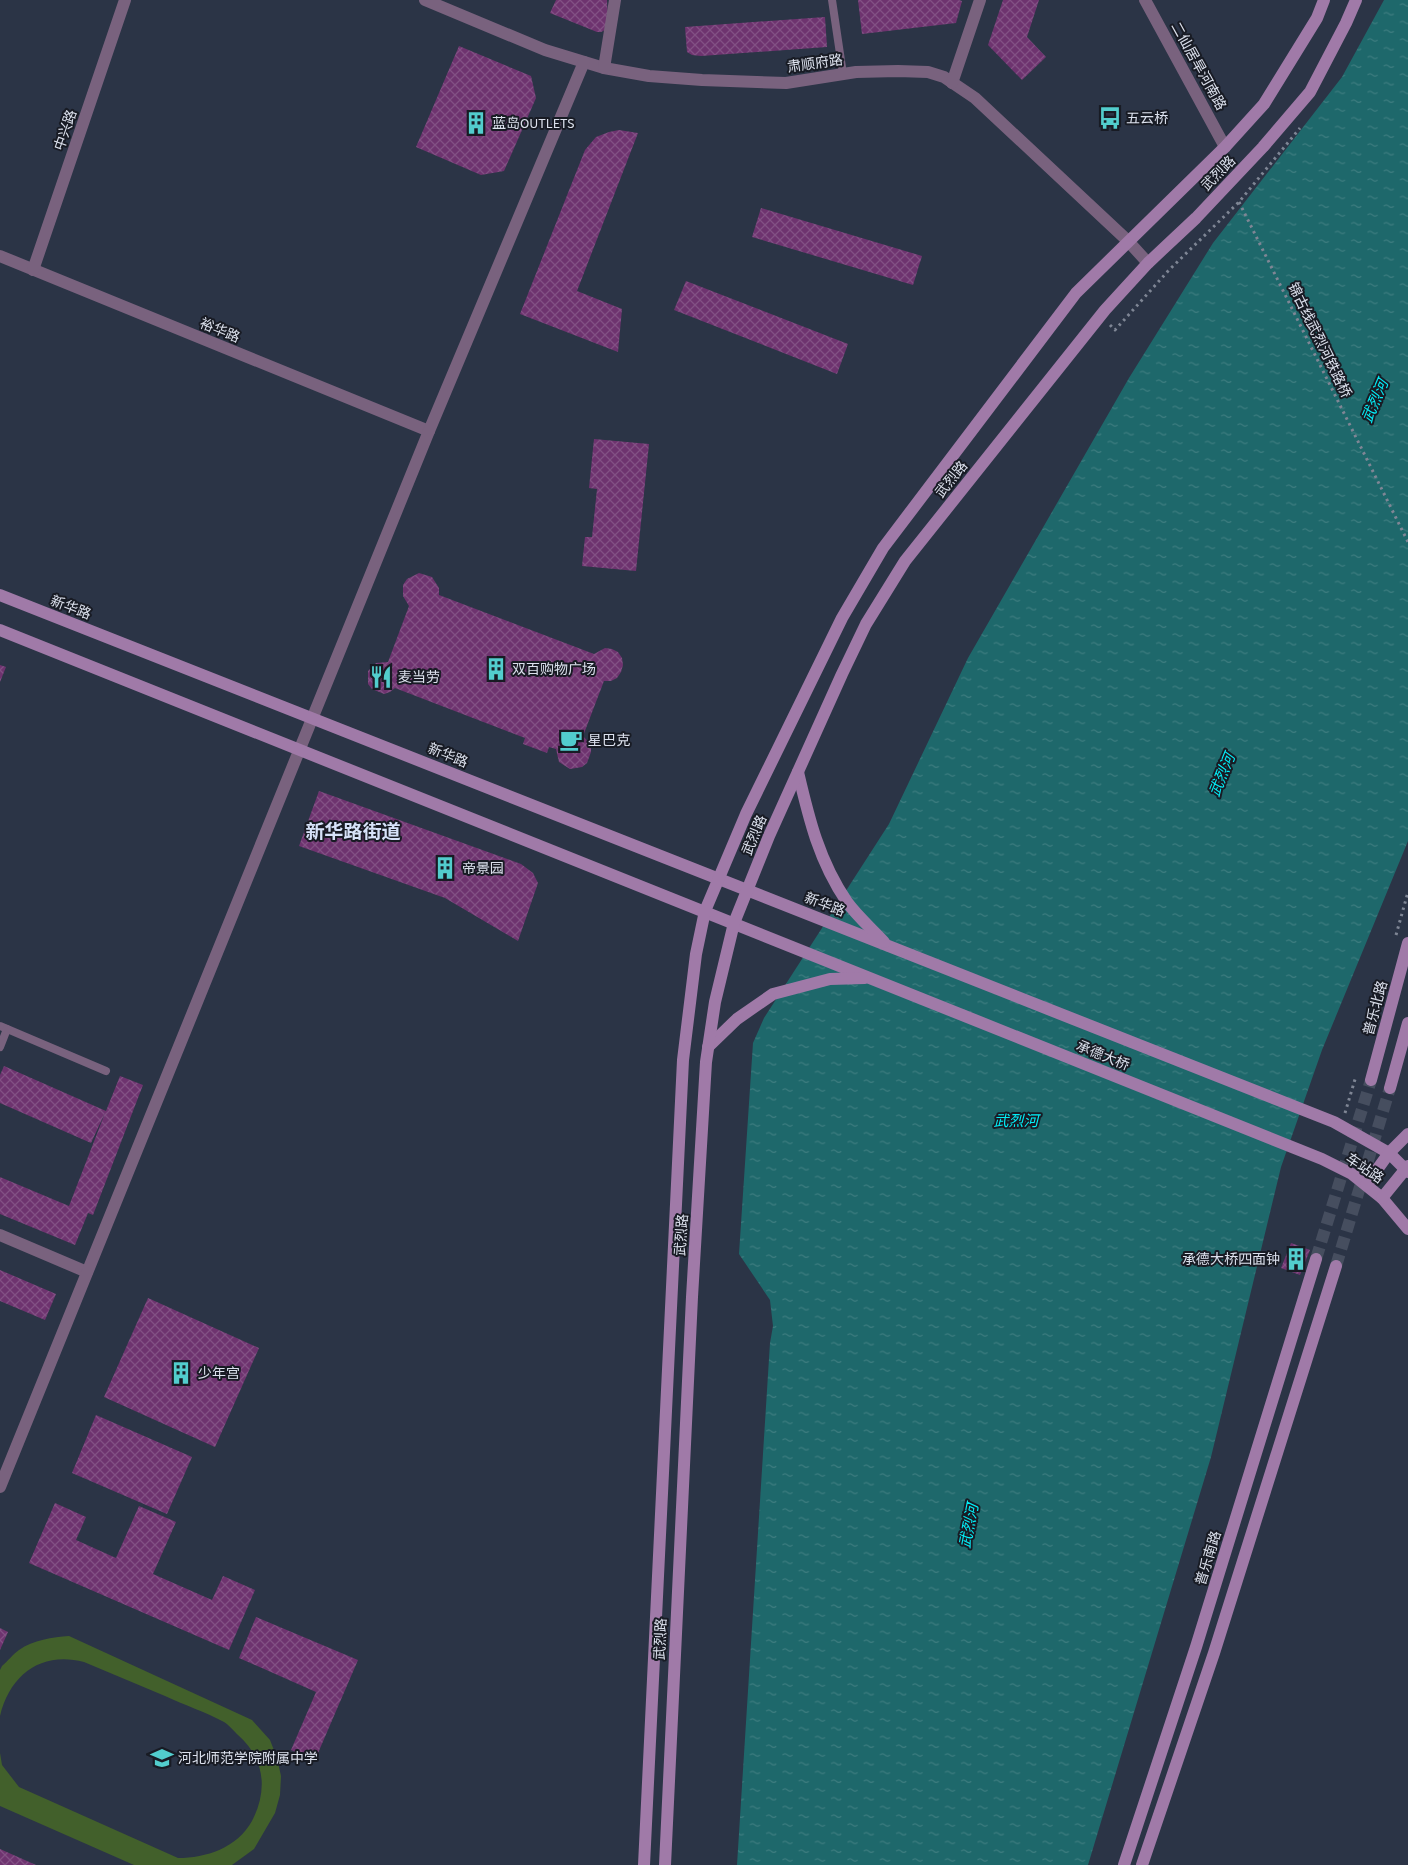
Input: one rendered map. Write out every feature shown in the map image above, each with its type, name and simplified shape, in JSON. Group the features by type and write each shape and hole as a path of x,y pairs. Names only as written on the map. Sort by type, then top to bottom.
{"main road":[{"name":"武烈路","path":"644,1865 683,1060 696,954 705,912 746,814 842,618 884,548 1076,293 1226,147 1264,104 1318,18 1324,0"},
{"name":"武烈路","path":"665,1865 692,1297 708,1047 715,1002 734,923 798,772 866,624 905,561 1106,310 1148,263 1196,218 1264,147 1310,92 1356,0"},
{"name":"新华路","path":"0,594 885,944"},
{"path":"0,630 873,978"},
{"path":"798,772 808,815 826,867 848,903 885,944"},
{"name":"普乐北路","path":"1371,1080 1408,943"},
{"name":"承德大桥","path":"885,944 1334,1122"},
{"path":"708,1047 737,1019 773,994 830,979 873,978"},
{"name":"承德大桥","path":"873,978 1322,1159"},
{"path":"1390,1088 1408,1023"},
{"name":"车站路","path":"1334,1122 1389,1153 1407,1169"},
{"path":"1366,1185 1389,1153 1408,1134"},
{"name":"车站路","path":"1322,1159 1352,1174 1382,1198 1408,1229"},
{"path":"1382,1198 1407,1169"},
{"name":"普乐南路","path":"1124,1865 1196,1647 1316,1259"},
{"path":"1142,1865 1214,1653 1336,1266"}],"street":[{"name":"中兴路","path":"34,270 125,0"},
{"name":"肃顺府路","path":"425,0 545,50 604,68 650,76 777,83 856,72 928,72 944,77 976,98 1128,241 1148,263"},
{"path":"604,68 615,0"},
{"path":"952,83 980,0"},
{"name":"二仙居旱河南路","path":"1145,0 1226,147"},
{"path":"0,1487 428,431 584,62"},
{"name":"裕华路","path":"0,256 428,431"},
{"path":"0,1235 87,1272"}],"lane":[{"path":"832,0 843,74"},
{"path":"0,1047 4,1028 106,1071"}],"path":[{"path":"1116,330 1168,270 1239,202 1301,126"},
{"name":"锦古线武烈河铁路桥","path":"1239,202 1408,542"}],"shaded area":[{"path":"69,1636 252,1720 270,1740 281,1776 280,1795 275,1813 254,1849 232,1865 134,1865 0,1806 0,1753 2,1765 19,1787 178,1858 199,1856 220,1850 229,1845 246,1830 257,1809 262,1786 259,1765 247,1744 228,1725 210,1715 84,1662 69,1659 55,1660 42,1663 30,1669 11,1688 0,1716 0,1670 2,1666 17,1652 30,1644 50,1638"}],"water":[{"name":"武烈河","path":"1384,0 1408,0 1408,841 1322,1050 1281,1167 1211,1457 1088,1865 737,1865 770,1343 773,1326 770,1300 739,1254 753,1043 764,1018 889,824 968,658 1129,378 1213,243 1342,77"}],"building":[{"path":"556,0 607,0 608,21 605,30 597,32 550,13"},
{"path":"858,0 962,1 956,23 862,34"},
{"path":"1003,0 1039,0 1027,37 1046,57 1022,80 988,45"},
{"path":"825,17 827,47 701,56 692,55 687,52 685,27"},
{"name":"蓝岛OUTLETS","path":"459,46 531,76 536,98 504,171 481,175 416,147"},
{"path":"619,130 638,133 577,291 622,309 618,352 520,314 585,150 596,137"},
{"path":"761,208 922,256 913,285 752,237"},
{"path":"686,281 848,344 837,374 674,310"},
{"path":"594,439 649,444 636,571 582,566 585,537 592,537 597,489 589,488"},
{"name":"双百购物广场","path":"419,573 432,577 439,588 439,595 594,654 605,648 618,652 622,658 621,672 617,678 611,681 604,681 583,736 591,745 591,752 587,763 582,767 570,769 559,762 556,749 549,747 547,753 523,744 525,738 395,688 384,694 372,689 368,684 368,671 376,663 388,662 409,606 403,596 403,585 407,579"},
{"path":"0,665 6,667 0,682"},
{"name":"帝景园","path":"319,791 521,864 533,873 538,883 518,941 445,898 299,846"},
{"path":"4,1066 106,1111 120,1076 143,1085 93,1215 88,1213 75,1245 0,1214 0,1177 69,1206 105,1113 91,1143 0,1103 0,1075"},
{"name":"承德大桥四面钟","path":"1291,1243 1310,1250 1300,1275 1281,1268"},
{"path":"0,1270 56,1294 45,1320 0,1301"},
{"name":"少年宫","path":"148,1298 259,1348 215,1447 104,1397"},
{"path":"96,1415 192,1457 167,1514 72,1473"},
{"path":"55,1503 86,1517 76,1540 116,1558 139,1506 176,1522 153,1574 212,1600 223,1576 255,1590 229,1650 29,1563"},
{"path":"256,1617 358,1660 315,1760 291,1750 316,1692 239,1658"},
{"path":"0,1628 8,1632 0,1650"},
{"path":"0,1849 36,1865 0,1865"}],"tunnel":[{"path":"1316,1259 1371,1080"},
{"path":"1336,1266 1390,1088"}],"place":[{"name":"五云桥","path":"1110,118"},
{"name":"蓝岛OUTLETS","path":"476,123"},
{"name":"双百购物广场","path":"496,669"},
{"name":"麦当劳","path":"381,677"},
{"name":"星巴克","path":"571,740"},
{"name":"帝景园","path":"445,868"},
{"name":"承德大桥四面钟","path":"1296,1259"},
{"name":"少年宫","path":"181,1373"},
{"name":"河北师范学院附属中学","path":"162,1758"}],"district":[{"name":"新华路街道","path":"353,831"}]}
